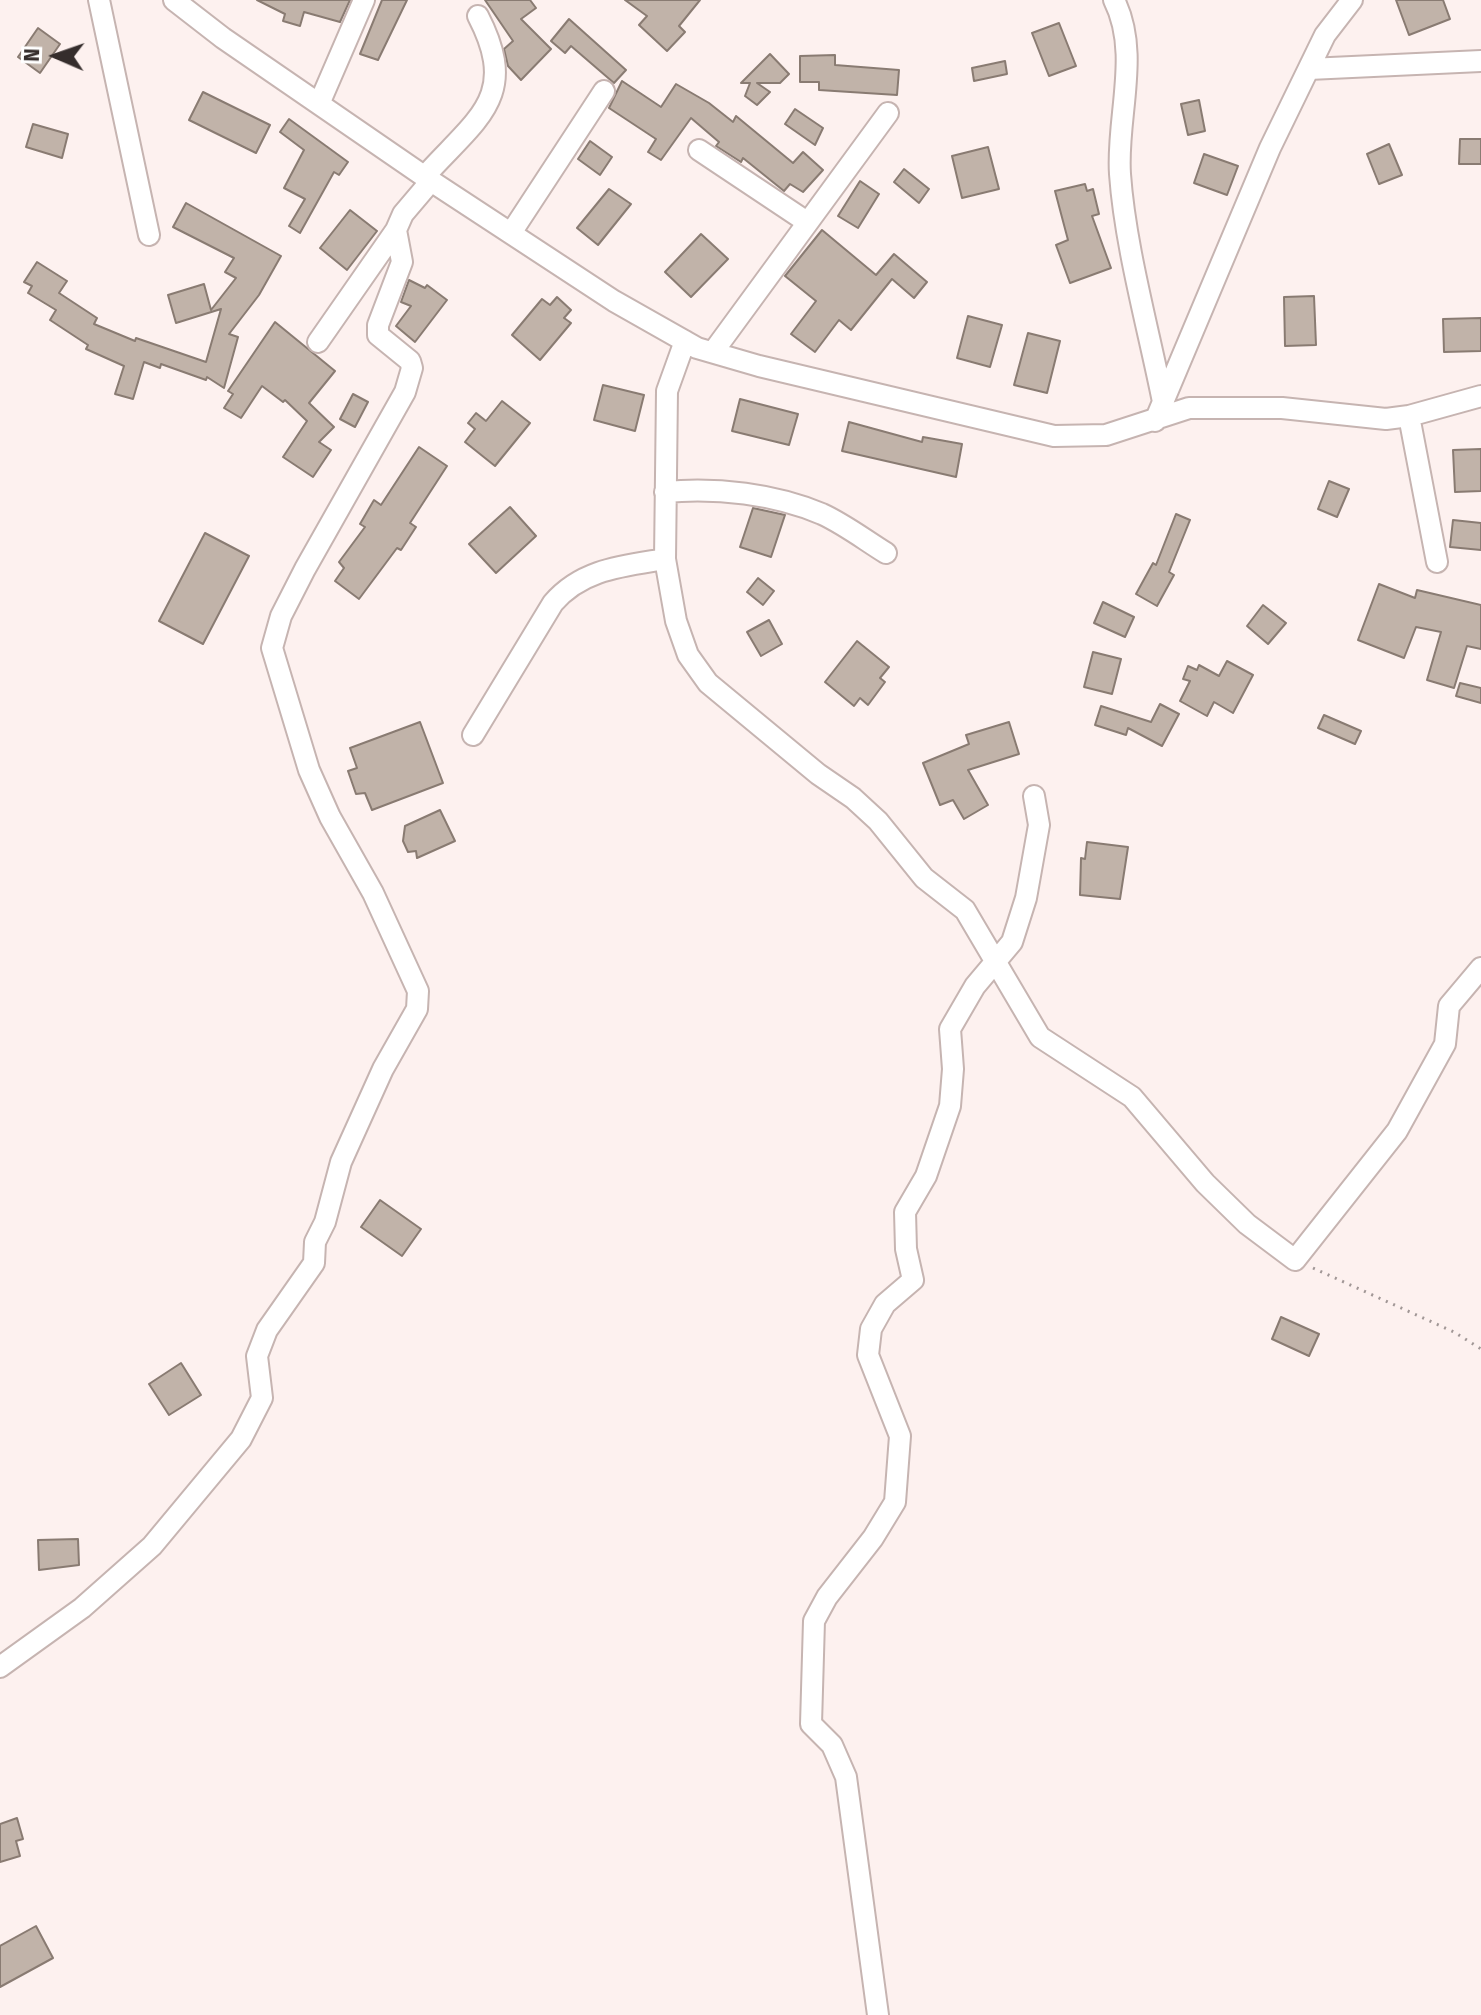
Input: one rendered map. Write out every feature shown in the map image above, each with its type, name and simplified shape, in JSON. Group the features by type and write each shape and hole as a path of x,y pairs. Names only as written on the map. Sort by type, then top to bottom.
{"street":[{"path":"99,0 149,235"},
{"path":"174,0 428,179 614,301 685,341 713,352 1054,436 1106,435 1159,412 1217,405 1386,419 1409,416 1481,396"},
{"path":"319,104 364,0"},
{"path":"1114,0 1127,44 1120,115 1120,175 1159,412"},
{"path":"1159,412 1264,162 1325,35 1352,0"},
{"path":"318,342 428,179 484,111 498,70 492,42 478,16"},
{"path":"1309,69 1481,61"},
{"path":"511,233 604,91"},
{"path":"713,352 888,113"},
{"path":"699,150 807,222"},
{"path":"0,1667 82,1608 152,1546 241,1439 262,1398 257,1356 267,1330 314,1263 315,1242 325,1222 341,1162 383,1069 417,1009 418,991 373,893 330,817 309,770 272,648 281,616 339,506 393,417 410,377 410,361 378,335 378,325 402,262 396,230"},
{"path":"685,341 667,391 665,559 676,621 688,655 708,683 878,821 924,878 965,910 1040,1037 1132,1097 1205,1183 1247,1224 1295,1260 1397,1131 1445,1044 1449,1006 1481,968"},
{"path":"1409,416 1437,562"},
{"path":"665,492 781,499 825,515 886,553"},
{"path":"473,735 553,603 567,586 607,569 665,559"},
{"path":"878,2015 846,1777 832,1745 811,1724 814,1621 827,1597 873,1538 895,1502 900,1436 868,1355 871,1329 885,1304 913,1280 906,1249 905,1212 926,1176 950,1106 953,1069 950,1029 975,986 1012,942 1026,898 1039,825 1034,796"}],"path":[{"path":"1295,1260 1454,1332 1481,1349"}],"building":[{"path":"257,0 350,0 340,22 304,12 300,26 283,21 285,14"},
{"path":"382,0 407,0 378,60 360,54"},
{"path":"485,0 530,0 536,8 521,19 551,49 521,80 508,66 504,49 513,41"},
{"path":"625,0 700,0 679,26 685,32 667,51 639,25 647,16"},
{"path":"1396,0 1443,0 1450,19 1409,35"},
{"path":"569,19 626,70 614,83 571,46 565,53 551,41"},
{"path":"1059,23 1076,66 1049,76 1032,33"},
{"path":"38,28 60,44 40,73 18,57"},
{"path":"770,54 789,74 780,83 757,83 770,92 757,105 745,96 750,83 741,83"},
{"path":"835,55 835,65 899,70 897,95 819,90 819,82 800,82 800,56"},
{"path":"1005,61 1007,74 974,81 972,68"},
{"path":"622,81 661,107 676,84 709,103 733,122 736,116 793,163 803,152 823,170 803,192 790,184 784,191 743,158 741,162 716,146 719,142 691,118 661,160 648,152 656,139 609,108"},
{"path":"203,92 270,125 256,153 189,120"},
{"path":"1199,100 1205,131 1188,135 1181,104"},
{"path":"795,109 823,128 815,145 785,124"},
{"path":"289,119 348,162 339,175 334,172 300,233 289,226 305,199 284,188 304,150 280,132"},
{"path":"33,124 68,134 62,158 26,147"},
{"path":"1460,139 1481,139 1481,164 1459,164"},
{"path":"590,141 612,157 600,175 578,159"},
{"path":"1389,144 1402,175 1379,184 1367,154"},
{"path":"988,147 999,189 962,198 952,156"},
{"path":"1204,154 1238,166 1227,195 1194,183"},
{"path":"904,169 929,189 919,203 894,182"},
{"path":"860,181 879,194 858,228 838,216"},
{"path":"1085,184 1087,191 1093,189 1099,214 1092,216 1111,268 1070,283 1056,245 1068,240 1055,191"},
{"path":"609,189 631,204 598,245 577,228"},
{"path":"186,203 281,256 259,295 229,334 238,337 224,388 207,377 206,380 161,364 160,368 144,362 133,399 115,394 124,366 86,349 88,345 50,320 56,310 28,293 32,286 24,282 37,262 67,281 59,293 97,318 94,324 135,341 136,338 206,362 221,309 176,323 168,295 204,284 211,310 236,278 225,272 234,258 173,227"},
{"path":"350,210 377,231 347,270 320,248"},
{"path":"822,230 876,275 894,254 927,282 914,298 892,279 851,330 839,320 815,352 791,334 816,301 785,276"},
{"path":"701,234 728,259 691,297 665,272"},
{"path":"409,280 425,288 427,285 447,300 415,342 396,326 411,306 401,302"},
{"path":"1314,296 1316,345 1285,346 1284,297"},
{"path":"557,297 571,310 564,318 571,323 540,360 512,335 542,299 550,305"},
{"path":"968,316 1002,325 990,367 957,358"},
{"path":"1481,318 1481,351 1444,352 1443,319"},
{"path":"275,322 335,371 309,403 334,427 319,442 331,450 313,477 283,457 307,421 285,400 283,402 262,386 241,418 224,408 233,394 228,391"},
{"path":"1028,333 1060,341 1047,393 1014,385"},
{"path":"603,385 644,395 635,431 594,420"},
{"path":"353,394 368,402 355,427 340,419"},
{"path":"740,399 798,414 789,445 732,431"},
{"path":"502,401 530,423 495,466 465,442 475,429 468,423 476,413 486,421"},
{"path":"849,422 922,442 923,437 962,444 956,477 842,451"},
{"path":"419,447 447,466 410,523 416,527 401,550 397,548 359,599 335,581 344,568 339,562 365,527 360,524 374,500 381,505"},
{"path":"1481,449 1481,491 1455,492 1453,450"},
{"path":"1329,481 1349,489 1337,517 1318,509"},
{"path":"510,507 536,536 496,573 469,544"},
{"path":"753,508 785,515 771,557 740,547"},
{"path":"1176,514 1190,520 1169,572 1174,575 1157,606 1136,594 1153,563 1156,565"},
{"path":"1453,520 1481,523 1481,550 1450,547"},
{"path":"205,533 249,556 203,644 159,621"},
{"path":"758,578 774,591 763,605 747,592"},
{"path":"1379,584 1415,598 1417,590 1481,605 1481,649 1467,646 1454,688 1427,680 1441,632 1416,627 1404,658 1358,640"},
{"path":"1103,602 1134,617 1125,637 1094,623"},
{"path":"1263,605 1286,623 1268,644 1247,626"},
{"path":"769,620 782,644 761,656 747,632"},
{"path":"857,641 889,667 880,678 885,682 868,705 860,698 854,706 825,682"},
{"path":"1093,652 1121,659 1112,694 1084,687"},
{"path":"1227,661 1253,675 1233,713 1214,702 1207,716 1180,701 1190,681 1183,679 1188,666 1197,670 1199,665 1219,676"},
{"path":"1460,683 1481,688 1481,703 1456,696"},
{"path":"1160,704 1179,714 1162,746 1128,728 1126,735 1095,725 1101,706 1151,722"},
{"path":"1324,715 1361,731 1355,744 1318,728"},
{"path":"420,722 443,783 372,810 365,793 356,794 348,771 357,768 350,748"},
{"path":"1009,722 1019,754 968,770 988,805 964,819 953,800 940,805 923,763 969,744 966,735"},
{"path":"440,810 455,841 417,858 416,851 408,852 403,841 405,826"},
{"path":"1087,842 1128,847 1120,899 1080,895 1081,858 1085,859"},
{"path":"380,1200 421,1229 402,1256 361,1227"},
{"path":"1281,1317 1319,1334 1309,1356 1272,1339"},
{"path":"181,1363 201,1395 169,1415 149,1384"},
{"path":"78,1539 79,1565 39,1570 38,1540"},
{"path":"17,1818 23,1839 16,1841 20,1856 0,1862 0,1824"},
{"path":"36,1926 53,1958 0,1987 0,1946"}]}
